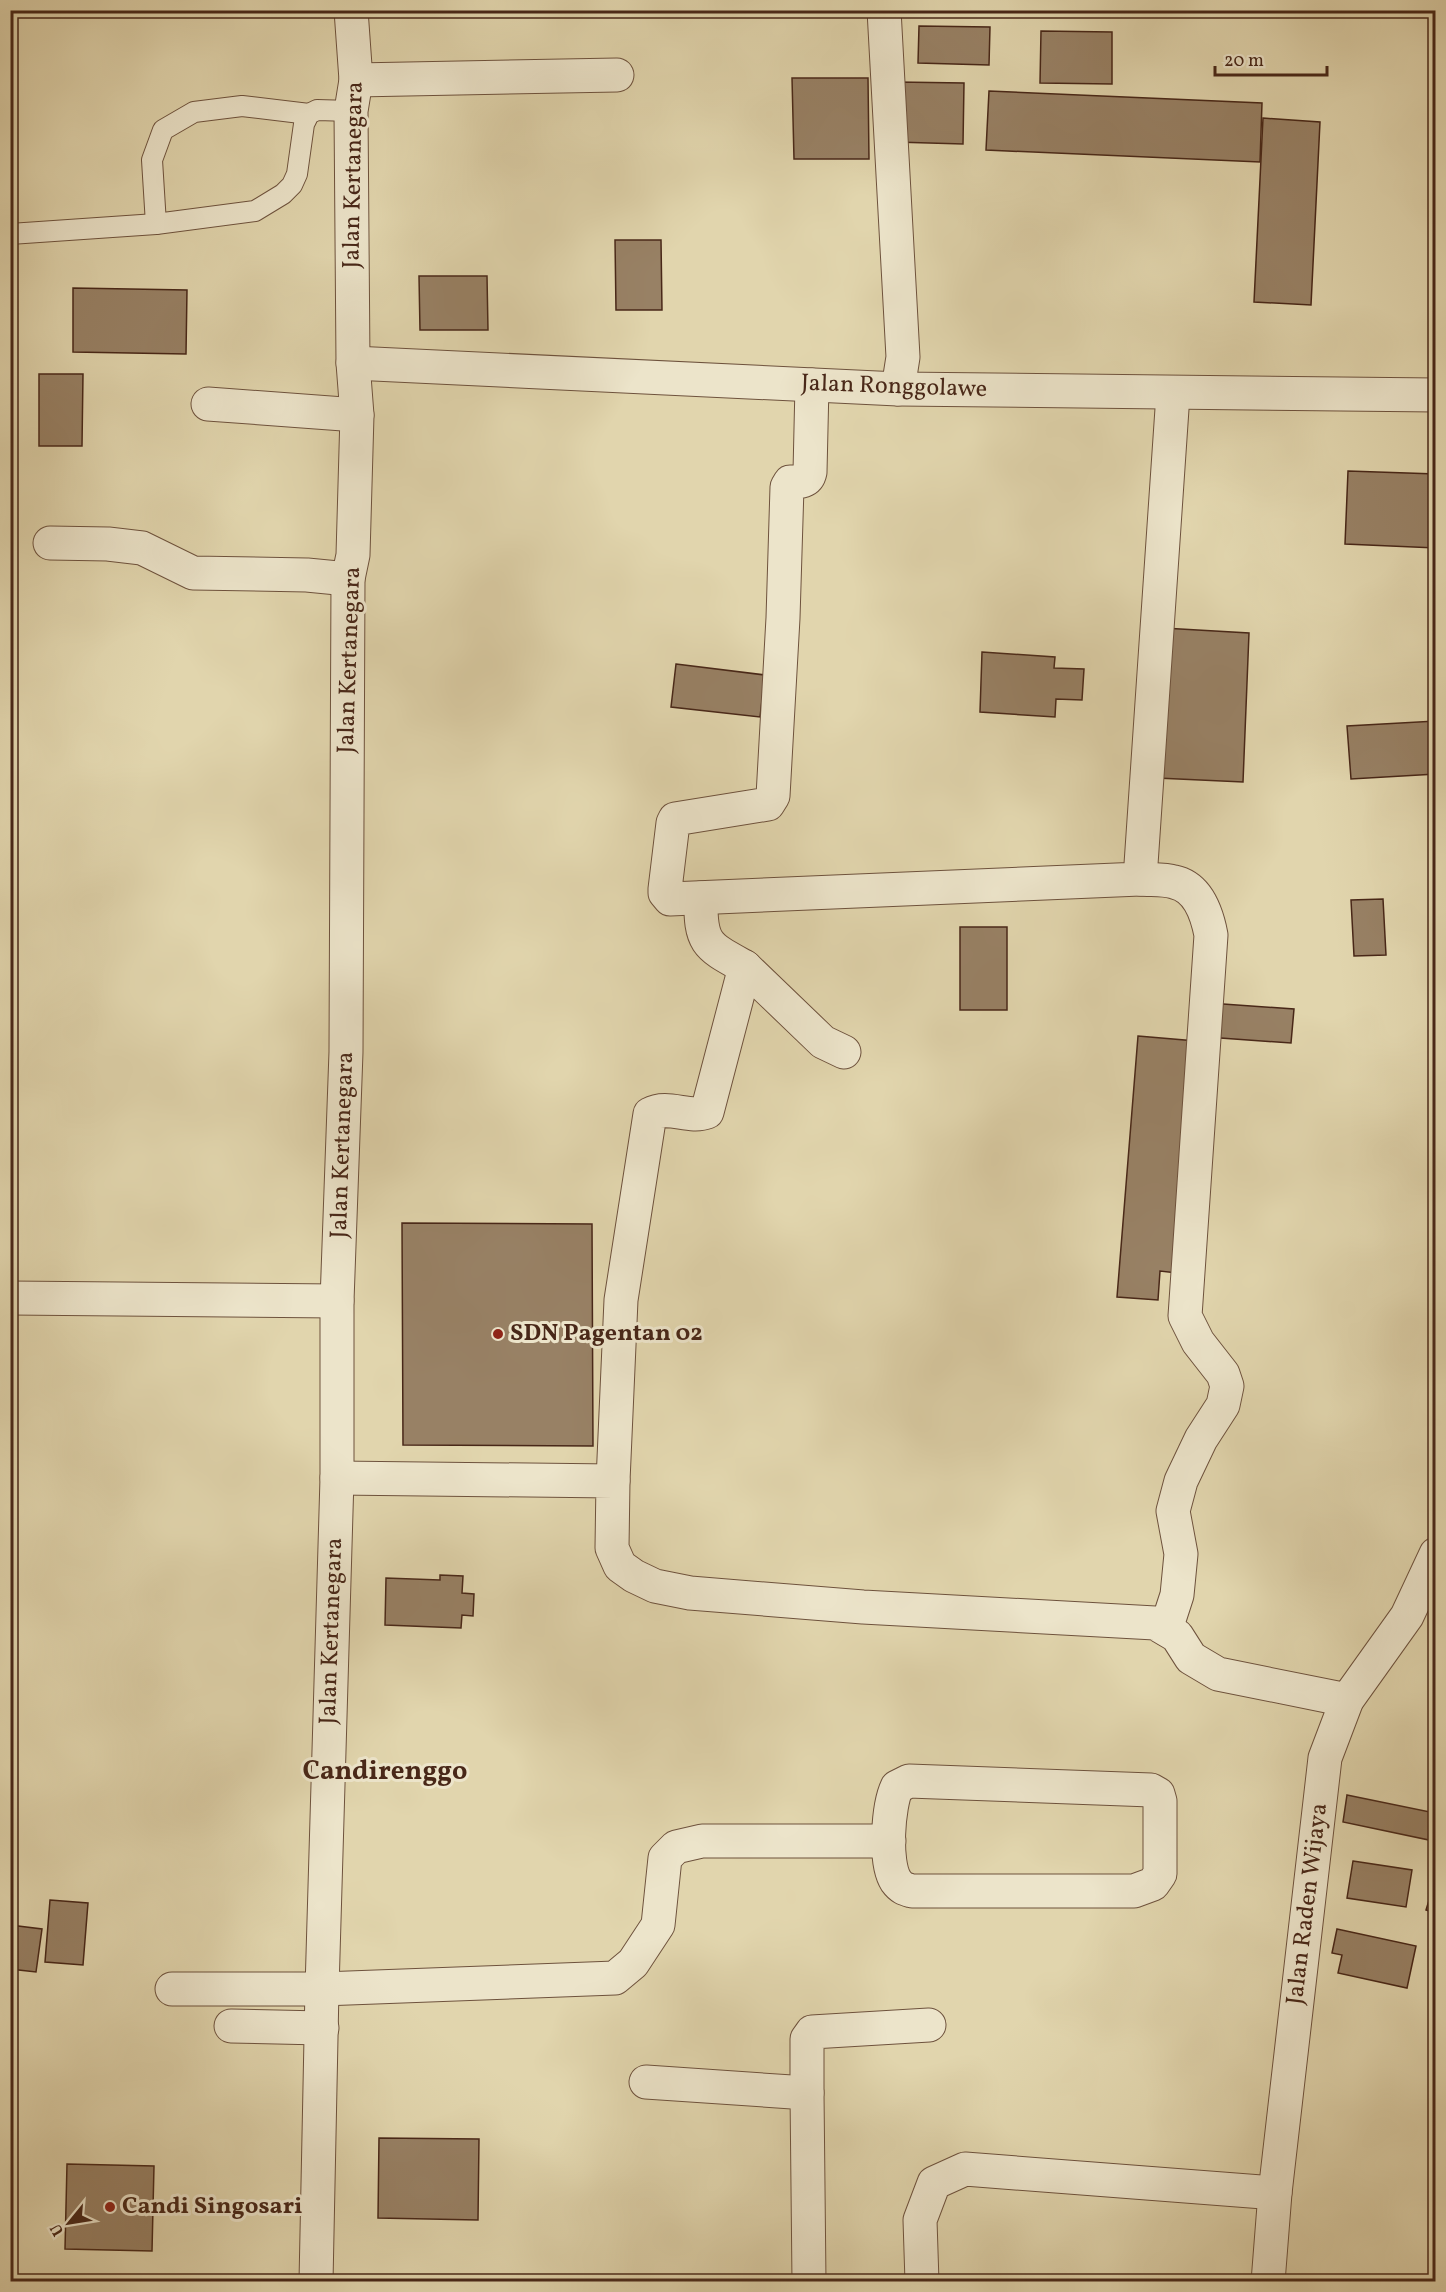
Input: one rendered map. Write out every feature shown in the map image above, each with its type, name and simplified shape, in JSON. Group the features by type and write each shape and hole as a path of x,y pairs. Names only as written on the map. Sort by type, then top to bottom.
{"street":[{"name":"Jalan Kertanegara","path":"316,2282 336,1478 337,1301 346,1052 348,579 353,555 357,414 353,363 351,10"},
{"path":"884,10 903,357 898,390"},
{"path":"353,96 617,75"},
{"name":"Jalan Ronggolawe","path":"353,363 898,390 1436,395"},
{"path":"812,385 809,478 805,481 790,482 787,487 783,618 773,796 768,804 679,817 673,823 665,893 670,899 1140,879 1176,882 1193,893 1206,910 1211,935 1185,1316 1198,1342 1223,1374 1227,1386 1223,1405 1201,1439 1180,1481 1173,1511 1181,1554 1177,1595 1166,1629"},
{"path":"1140,879 1173,394"},
{"path":"208,404 357,414"},
{"path":"50,543 108,544 142,548 193,573 307,575 348,579"},
{"path":"700,898 703,934 708,943 716,951 745,967 823,1042 844,1052"},
{"path":"745,967 707,1112 699,1114 659,1110 649,1116 621,1300 612,1548 620,1566 634,1576 656,1586 690,1593 863,1607 1155,1623 1177,1636 1191,1658 1218,1674 1347,1700"},
{"path":"10,1299 337,1301"},
{"path":"336,1478 613,1481"},
{"name":"Jalan Raden Wijaya","path":"1268,2282 1275,2193 1325,1758 1347,1700 1407,1617 1436,1554"},
{"path":"909,1781 1151,1790 1158,1794 1160,1801 1160,1874 1153,1884 1134,1891 912,1891 902,1888 894,1879 889,1841 891,1798 897,1787 909,1781"},
{"path":"172,1989 322,1989 615,1978 633,1963 658,1925 665,1858 676,1846 702,1841 889,1841"},
{"path":"809,2282 807,2039 812,2032 929,2025"},
{"path":"231,2026 322,2028"},
{"path":"646,2082 807,2093"},
{"path":"922,2282 920,2220 934,2182 965,2169 1275,2193"}],"lane":[{"path":"156,224 152,160 163,130 194,112 242,106 309,114 353,96"},
{"path":"10,234 156,224 255,211 283,194 292,184 297,174 304,123 309,114"}],"building":[{"path":"912,10 1003,10 1003,13 912,14"},
{"path":"1076,10 1128,10 1127,14 1076,13"},
{"path":"919,26 990,27 989,65 918,63"},
{"path":"1041,31 1112,32 1112,84 1040,83"},
{"path":"792,78 868,78 869,159 794,159"},
{"path":"896,82 964,83 963,144 895,142"},
{"path":"989,91 1262,103 1260,162 986,150"},
{"path":"1263,118 1320,122 1311,305 1254,302"},
{"path":"615,240 661,240 662,310 616,310"},
{"path":"419,276 487,276 488,330 420,330"},
{"path":"73,288 187,290 186,354 73,352"},
{"path":"1436,310 1436,382 1432,381"},
{"path":"39,374 83,374 82,446 39,446"},
{"path":"1348,471 1436,474 1436,548 1345,544"},
{"path":"1163,628 1249,633 1243,782 1157,778"},
{"path":"982,652 1055,657 1054,668 1084,669 1082,700 1056,699 1055,717 980,712"},
{"path":"676,664 765,675 760,717 671,707"},
{"path":"1436,721 1436,774 1351,779 1347,726"},
{"path":"1383,899 1386,955 1354,956 1351,900"},
{"path":"960,927 1007,927 1007,1010 960,1010"},
{"path":"1209,1003 1294,1009 1291,1043 1207,1037"},
{"path":"1138,1036 1196,1041 1177,1273 1160,1271 1158,1300 1117,1297"},
{"name":"SDN Pagentan 02","path":"402,1223 592,1224 593,1446 403,1445"},
{"path":"440,1575 463,1576 462,1593 474,1594 473,1616 462,1615 461,1628 385,1625 386,1578 440,1580"},
{"path":"1436,1654 1436,1675 1429,1673"},
{"path":"1347,1795 1435,1813 1429,1840 1343,1822"},
{"path":"1353,1861 1412,1870 1406,1907 1347,1898"},
{"path":"1436,1878 1436,1913 1426,1910"},
{"path":"50,1900 88,1903 83,1965 45,1962"},
{"path":"10,1925 42,1929 36,1972 10,1969"},
{"path":"1337,1929 1416,1946 1407,1988 1338,1973 1342,1955 1332,1953"},
{"path":"379,2138 479,2139 478,2220 378,2218"},
{"name":"Candi Singosari","path":"67,2164 154,2166 152,2251 65,2249"}],"place":[{"name":"SDN Pagentan 02","path":"498,1334"},
{"name":"Candi Singosari","path":"110,2207"}],"district":[{"name":"Candirenggo","path":"385,1772"}]}
